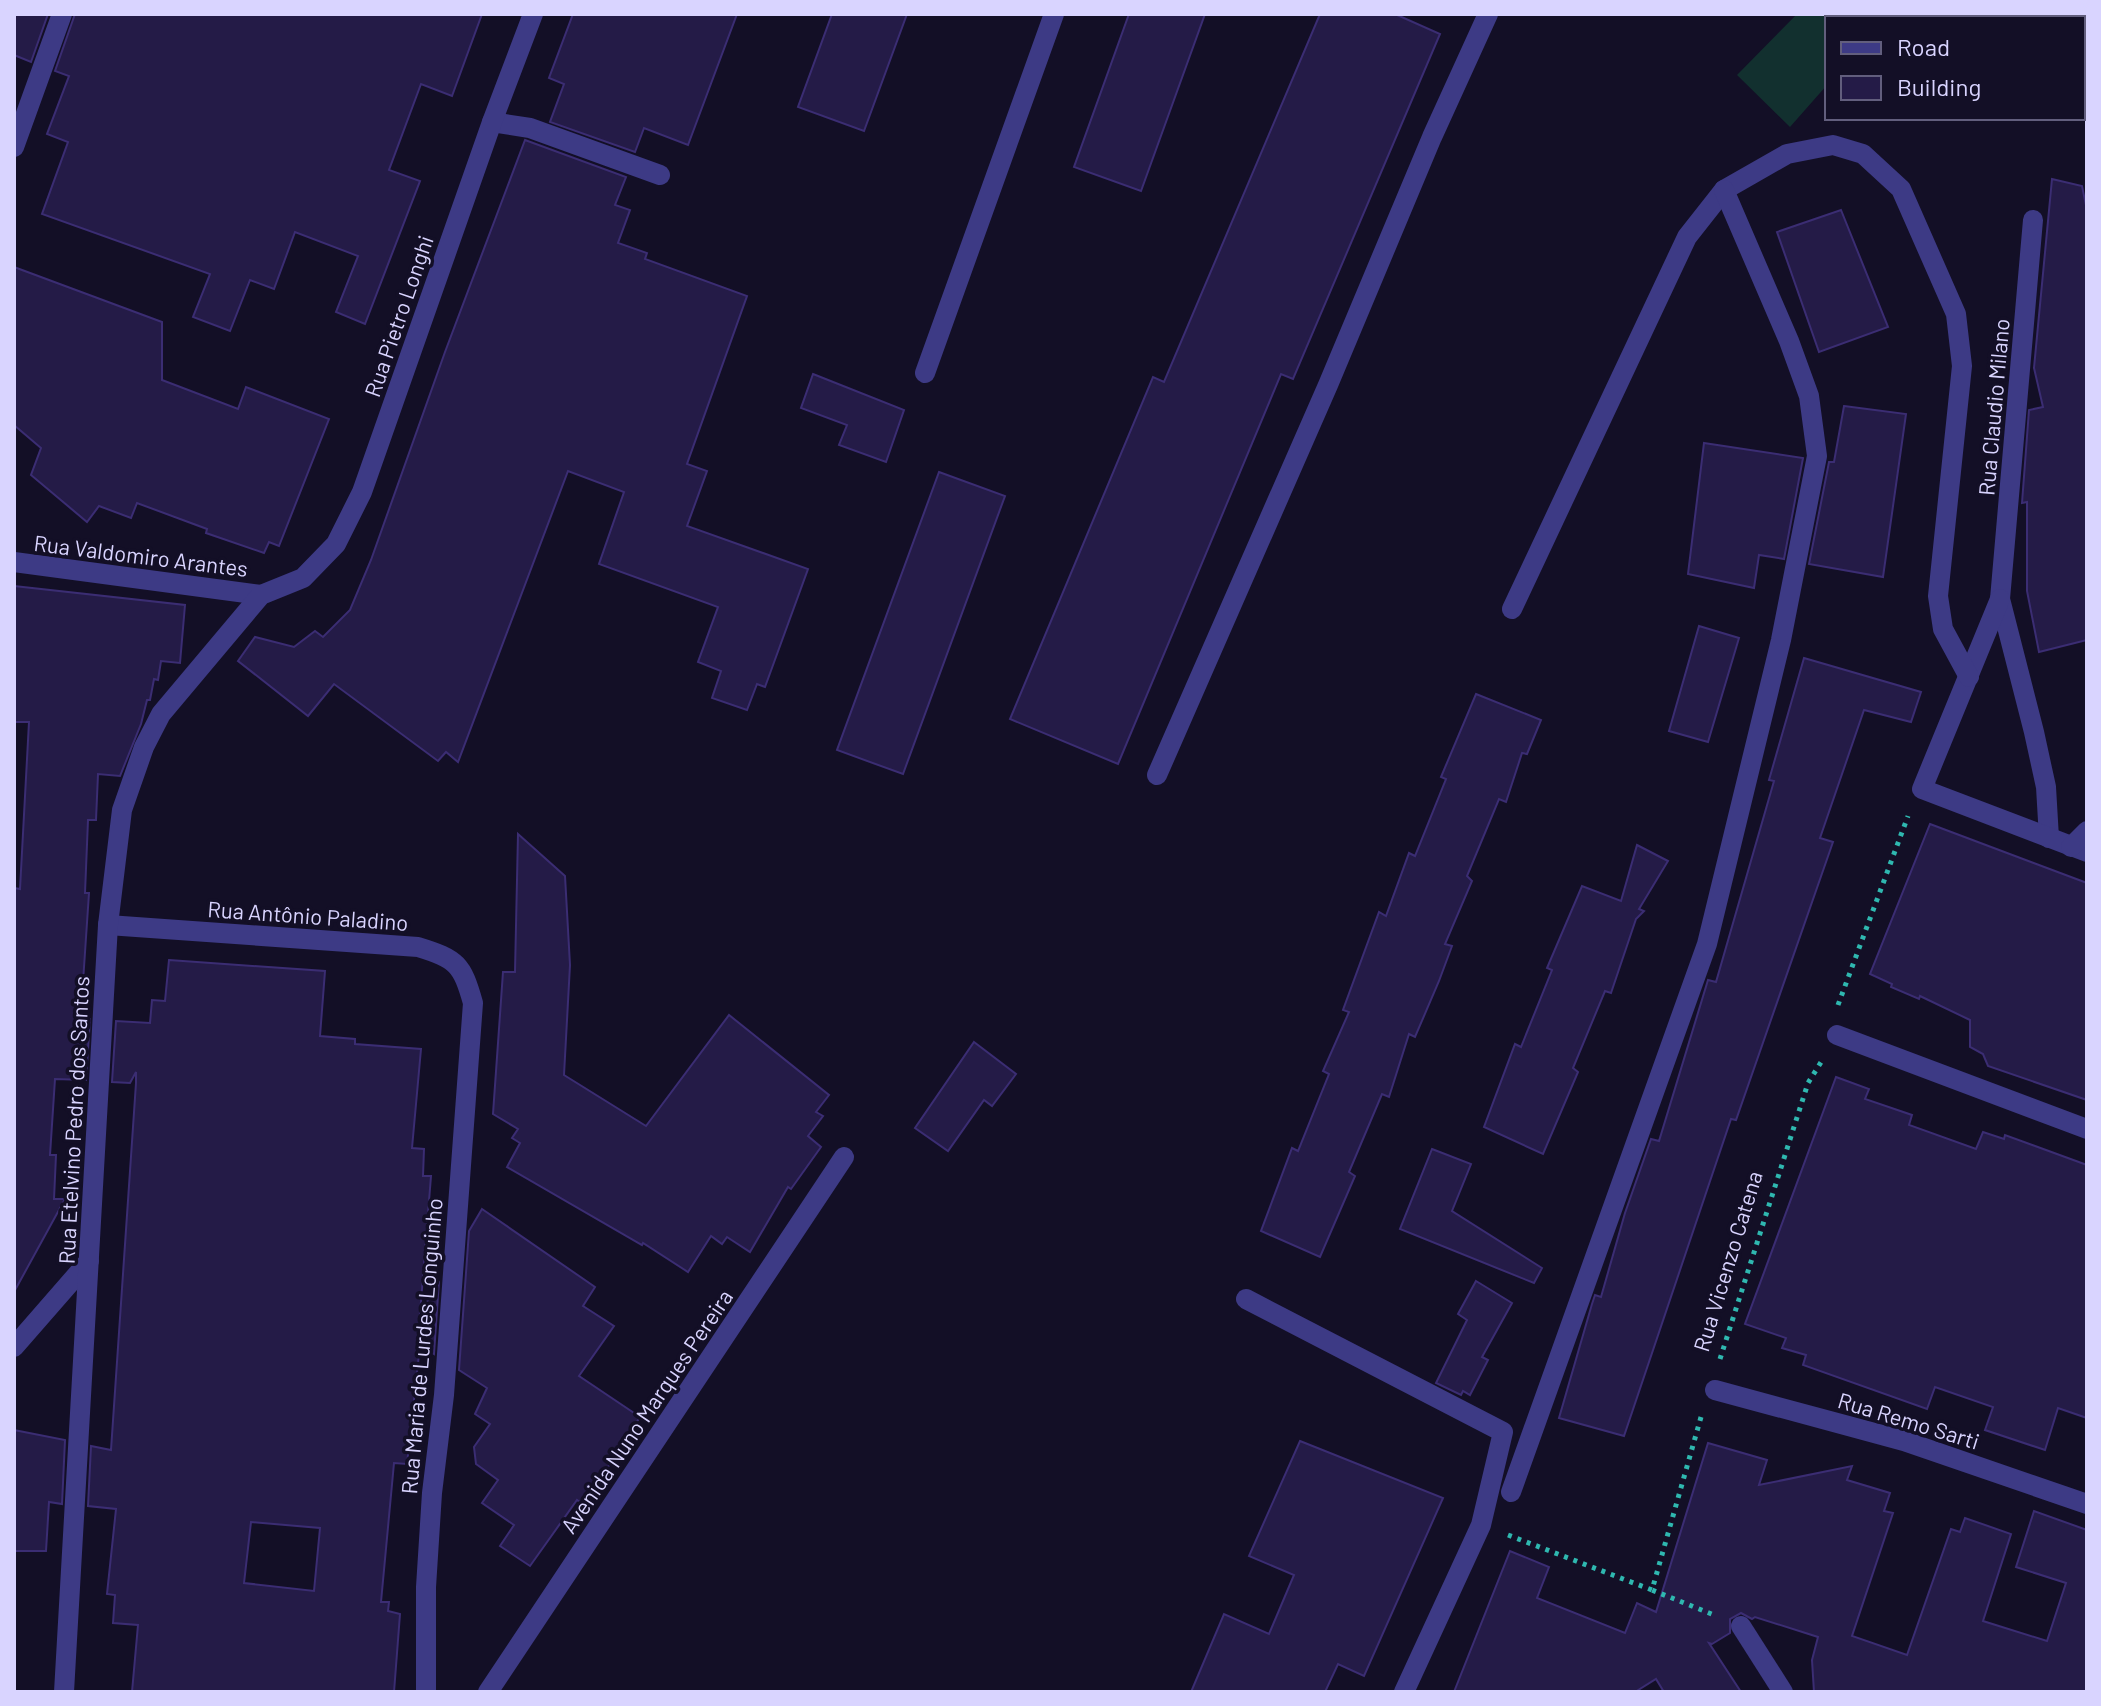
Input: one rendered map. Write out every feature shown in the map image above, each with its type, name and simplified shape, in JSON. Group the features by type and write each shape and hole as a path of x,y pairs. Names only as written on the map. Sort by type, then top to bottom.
{"street":[{"path":"14,147 62,14"},
{"name":"Rua Pietro Longhi","path":"261,595 303,578 336,544 362,492 533,14"},
{"path":"925,373 1054,14"},
{"path":"1157,775 1488,14"},
{"path":"492,122 530,128 660,175"},
{"path":"1512,609 1687,237 1724,190 1787,154 1833,145 1863,154 1901,189 1956,314 1962,366 1938,596 1943,629 1969,677"},
{"path":"1511,1492 1707,944 1781,640 1817,456 1809,396 1789,341 1724,190"},
{"name":"Rua Claudio Milano","path":"1922,789 2000,599 2033,220"},
{"name":"Rua Valdomiro Arantes","path":"14,562 261,595"},
{"name":"Rua Etelvino Pedro dos Santos","path":"64,1692 108,925 122,810 144,747 161,714 261,595"},
{"name":"Rua Claudio Milano","path":"2000,599 2046,787 2049,838"},
{"path":"1922,789 2079,850 2087,831"},
{"name":"Rua Antônio Paladino","path":"108,925 418,947 445,956 465,973 473,1003"},
{"name":"Rua Maria de Lurdes Longuinho","path":"426,1692 426,1587 432,1493 444,1395 473,1003"},
{"path":"1837,1035 2087,1129"},
{"name":"Avenida Nuno Marques Pereira","path":"488,1692 844,1157"},
{"path":"14,1347 89,1261"},
{"path":"1246,1299 1503,1432 1481,1525 1404,1692"},
{"name":"Rua Remo Sarti","path":"1715,1390 1904,1441 2087,1504"},
{"path":"1741,1626 1783,1692"}],"path":[{"name":"Rua Vicenzo Catena","path":"1652,1590 1697,1426 1715,1390 1719,1363 1808,1083 1837,1035 1838,1001 1906,822 1922,789"},
{"path":"1481,1525 1741,1626"}],"green space":[{"path":"1797,14 1845,16 1825,16 1825,87 1790,127 1737,75"}],"building":[{"path":"14,14 48,14 31,62 14,55"},
{"path":"75,14 482,14 452,96 421,84 389,170 420,181 365,324 336,312 358,256 295,232 274,289 250,280 230,331 193,317 210,274 42,214 68,142 47,134 69,76 55,71"},
{"path":"573,14 737,14 688,145 644,128 635,152 550,122 564,84 549,78"},
{"path":"832,14 907,14 864,131 798,107"},
{"path":"1129,14 1205,14 1141,191 1074,167"},
{"path":"1320,14 1395,14 1440,34 1293,379 1281,374 1118,764 1010,719 1153,377 1164,382"},
{"path":"525,140 626,177 615,205 630,210 618,243 647,253 645,259 747,296 687,464 707,471 687,526 808,569 765,687 757,684 747,710 712,698 721,671 698,662 718,607 599,564 624,492 568,471 458,762 446,752 438,761 334,684 308,716 238,661 255,637 294,647 315,631 323,637 350,610"},
{"path":"2052,179 2082,186 2087,210 2087,640 2039,652 2027,591 2027,502 2022,503 2029,410 2043,407 2034,368"},
{"path":"1841,210 1888,327 1819,352 1777,232"},
{"path":"14,267 162,322 162,380 238,409 246,387 329,419 279,546 269,542 264,553 206,533 207,529 137,503 131,518 99,506 87,522 31,475 41,448 14,425"},
{"path":"813,374 904,410 886,462 839,445 847,425 801,408"},
{"path":"1844,406 1906,414 1883,577 1809,564 1829,462 1834,462"},
{"path":"1704,443 1803,458 1784,559 1759,555 1754,588 1688,574"},
{"path":"939,472 1005,496 903,774 837,750"},
{"path":"14,586 185,605 180,663 161,661 158,680 154,679 150,700 147,700 120,776 98,774 96,820 88,820 85,893 89,893 83,1019 90,1019 86,1080 55,1079 50,1155 56,1155 54,1199 65,1199 14,1292 14,888 20,889 29,722 15,722 14,718"},
{"path":"1699,626 1739,638 1708,742 1669,731"},
{"path":"1804,658 1921,692 1911,722 1864,710 1820,838 1833,842 1736,1120 1731,1119 1624,1436 1559,1418 1595,1295 1601,1297 1625,1213 1651,1139 1659,1141 1708,980 1716,982 1774,781 1769,780"},
{"path":"1476,694 1541,720 1527,754 1522,753 1506,802 1499,799 1467,876 1472,881 1445,944 1452,946 1439,981 1415,1037 1409,1034 1389,1097 1382,1094 1349,1172 1355,1176 1320,1257 1261,1231 1292,1148 1298,1151 1329,1074 1323,1071 1349,1012 1343,1010 1379,912 1386,916 1409,853 1415,856 1446,779 1441,777"},
{"path":"1930,824 2087,883 2087,1100 1988,1066 1983,1054 1970,1047 1970,1020 1920,996 1919,999 1891,987 1892,984 1870,974"},
{"path":"518,834 565,876 570,965 564,1075 646,1126 729,1015 829,1095 816,1112 823,1116 808,1136 821,1147 791,1189 788,1187 750,1252 727,1237 722,1244 711,1236 688,1272 643,1243 507,1167 520,1143 512,1138 518,1129 493,1114 503,972 515,972"},
{"path":"1637,845 1668,861 1639,909 1644,911 1636,919 1611,993 1605,991 1573,1068 1578,1072 1543,1154 1484,1127 1515,1044 1521,1047 1552,970 1547,968 1582,886 1621,901"},
{"path":"169,960 325,971 320,1036 355,1039 355,1044 421,1049 412,1148 424,1149 423,1176 431,1176 420,1314 439,1281 434,1354 420,1345 407,1464 394,1463 381,1602 389,1602 388,1611 400,1614 394,1692 132,1692 138,1625 113,1623 115,1595 107,1594 116,1509 88,1506 91,1446 111,1450 136,1083 136,1072 130,1083 112,1082 116,1021 150,1023 152,1000 165,1001","holes":["251,1522 320,1528 314,1591 244,1583"]},
{"path":"974,1042 1016,1074 992,1106 984,1100 948,1151 915,1128"},
{"path":"1836,1077 1869,1089 1865,1099 1912,1115 1909,1125 1976,1149 1983,1132 2004,1139 2005,1135 2087,1165 2087,1418 2058,1408 2045,1450 1985,1430 1993,1407 1935,1387 1927,1409 1803,1365 1806,1355 1782,1348 1786,1338 1745,1324"},
{"path":"1432,1149 1471,1164 1452,1211 1542,1268 1534,1283 1400,1229"},
{"path":"482,1209 595,1287 583,1306 614,1326 579,1376 640,1417 608,1467 581,1503 577,1500 530,1566 500,1546 514,1525 482,1503 498,1480 476,1464 474,1447 490,1424 475,1414 487,1388 459,1370 469,1231"},
{"path":"1476,1281 1512,1303 1482,1357 1488,1360 1470,1395 1463,1391 1461,1395 1436,1383 1467,1320 1458,1314"},
{"path":"14,1430 65,1440 62,1504 49,1502 46,1551 14,1551"},
{"path":"1300,1441 1443,1498 1364,1676 1338,1664 1325,1692 1191,1692 1224,1614 1269,1634 1294,1575 1249,1556"},
{"path":"1708,1443 1767,1460 1759,1485 1852,1466 1847,1480 1890,1493 1884,1511 1893,1513 1852,1636 1907,1655 1951,1529 1960,1532 1965,1518 2011,1534 1983,1621 2047,1641 2066,1583 2016,1567 2034,1511 2087,1530 2087,1692 1814,1692 1812,1660 1818,1637 1755,1617 1752,1619 1741,1613 1730,1619 1730,1633 1709,1643 1741,1692 1664,1692 1656,1679 1635,1692 1454,1692 1510,1551 1549,1567 1537,1598 1625,1633 1637,1603 1656,1612"}]}
